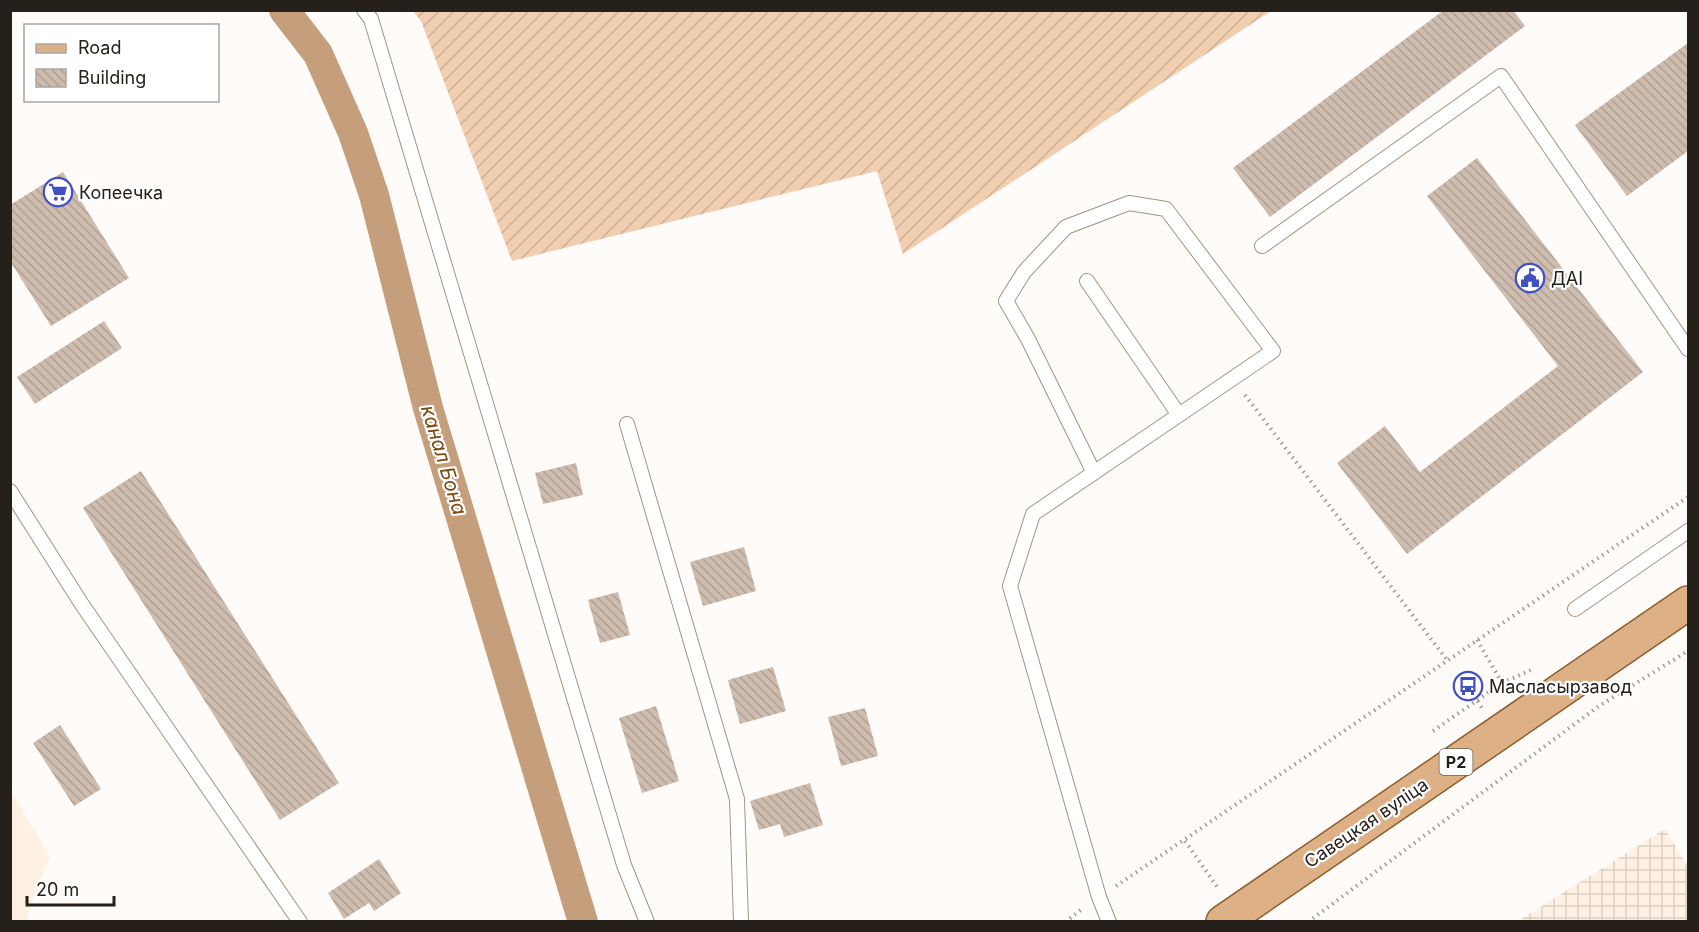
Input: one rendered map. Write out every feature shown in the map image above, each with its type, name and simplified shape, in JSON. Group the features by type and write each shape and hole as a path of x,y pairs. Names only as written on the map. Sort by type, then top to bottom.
{"main road":[{"name":"Савецкая вуліца","path":"1229,918 1689,603"}],"lane":[{"path":"364,10 371,19 624,865 647,921"},
{"path":"1262,246 1501,76 1689,349"},
{"path":"1094,473 1028,339 1006,301 1024,272 1066,227 1129,203 1166,209 1273,351 1179,416 1033,514 1010,586 1099,897 1109,921"},
{"path":"1087,281 1179,416"},
{"path":"627,424 737,799 741,921"},
{"path":"10,491 81,603 300,921"},
{"path":"1575,609 1689,531"}],"path":[{"path":"1233,379 1447,660"},
{"path":"1065,921 1689,497"},
{"path":"1477,640 1502,683"},
{"path":"1308,921 1599,706 1689,651"},
{"path":"1185,841 1229,918"}],"shaded area":[{"path":"413,11 1271,11 903,254 877,171 512,261 421,21"},
{"path":"10,789 50,856 34,894 26,921 11,921"},
{"path":"1665,829 1688,867 1688,921 1518,921"}],"building":[{"path":"1444,10 1513,10 1525,26 1270,217 1233,168"},
{"path":"1688,43 1688,151 1627,196 1575,125"},
{"name":"ДАІ","path":"1477,158 1643,372 1407,554 1337,463 1385,426 1420,472 1558,366 1427,196"},
{"path":"63,172 129,278 51,326 10,261 10,205"},
{"path":"104,321 122,348 35,404 17,377"},
{"path":"576,463 583,495 543,504 535,473"},
{"path":"141,471 339,783 280,820 83,508"},
{"path":"744,547 756,591 703,606 690,562"},
{"path":"618,592 630,635 600,643 588,600"},
{"path":"773,667 786,711 740,724 728,680"},
{"path":"656,706 679,781 642,793 619,718"},
{"path":"865,708 878,756 841,766 828,717"},
{"path":"60,725 101,789 74,806 33,743"},
{"path":"810,783 823,825 784,837 780,824 759,830 750,801"},
{"path":"379,859 401,893 374,911 369,903 344,919 328,893"}],"waterway":[{"name":"канал Бона","path":"284,10 318,54 353,133 374,195 428,408 583,922"}],"place":[{"name":"Копеечка","path":"58,192"},
{"name":"ДАІ","path":"1530,278"},
{"name":"Масласырзавод","path":"1468,686"}]}
